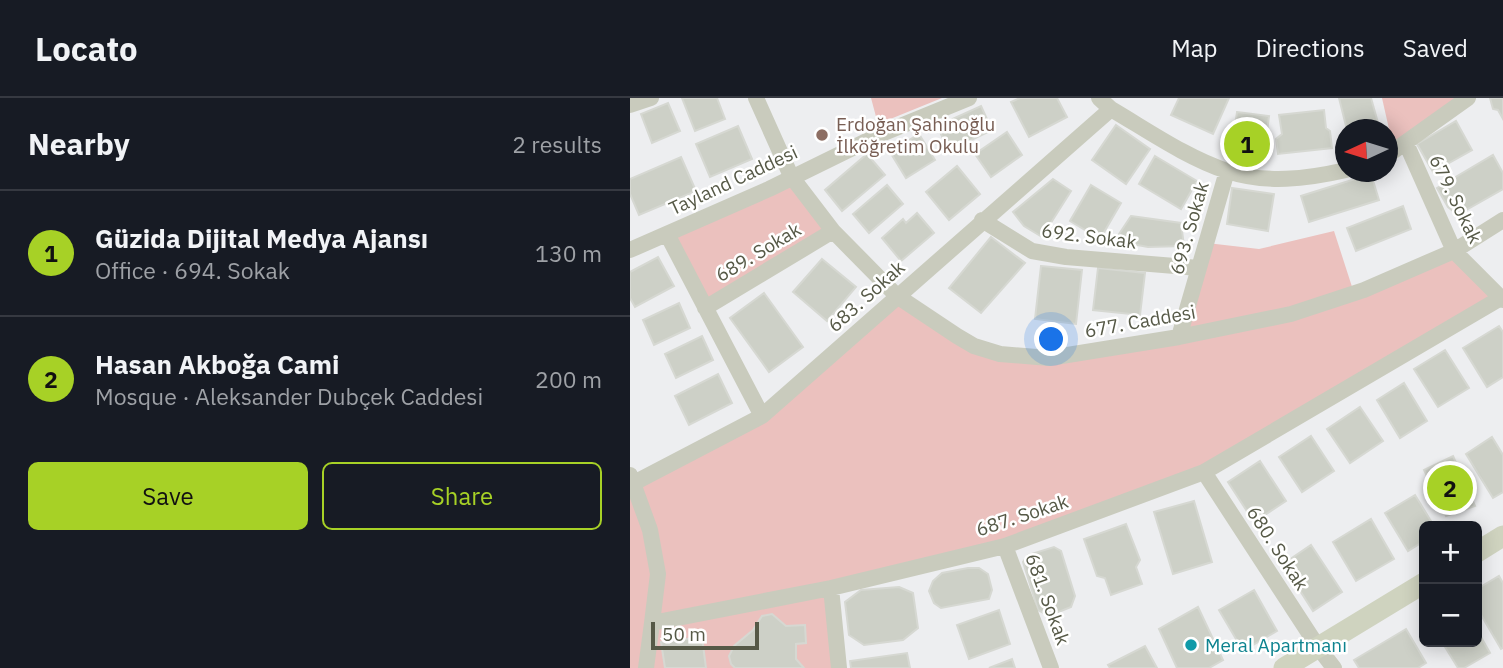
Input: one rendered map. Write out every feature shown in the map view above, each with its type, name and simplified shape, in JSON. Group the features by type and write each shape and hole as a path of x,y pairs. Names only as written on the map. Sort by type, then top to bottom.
{"main road":[{"path":"1482,549 1503,536"},
{"path":"1284,668 1422,584"}],"street":[{"path":"630,105 651,98"},
{"name":"677. Caddesi","path":"756,98 791,176 833,231 897,296 974,346 1000,354 1049,358 1179,337 1291,314 1364,290 1454,251 1503,220"},
{"name":"Tayland Caddesi","path":"630,250 769,189 881,134 970,98"},
{"path":"1398,148 1468,98"},
{"path":"1105,104 1205,162 1227,171 1287,179 1335,172"},
{"name":"683. Sokak","path":"631,481 762,416 982,220 1105,104"},
{"name":"679. Sokak","path":"1406,143 1454,251 1502,299"},
{"name":"693. Sokak","path":"1179,337 1227,171"},
{"name":"692. Sokak","path":"982,220 1032,251 1066,257 1199,268"},
{"name":"689. Sokak","path":"705,308 833,231"},
{"path":"667,234 762,416"},
{"name":"687. Sokak","path":"652,623 831,588 1005,546 1204,472 1502,299"},
{"name":"680. Sokak","path":"1204,472 1334,668"},
{"path":"631,481 650,530 659,574 646,668"},
{"name":"681. Sokak","path":"1005,546 1051,668"},
{"path":"831,588 839,668"}],"shaded area":[{"path":"871,98 942,98 878,124"},
{"path":"1382,98 1468,98 1398,148 1398,119 1387,119"},
{"path":"791,176 833,231 705,308 667,234"},
{"path":"1334,231 1354,293 1454,251 1501,298 1204,472 1005,546 831,588 839,668 630,668 630,485 762,416 897,296 940,326 1026,358 1179,337 1207,243 1259,249"}],"building":[{"path":"682,98 717,98 725,119 695,131"},
{"path":"1020,98 1057,98 1067,117 1029,137 1011,102"},
{"path":"1179,98 1229,98 1213,134 1171,115"},
{"path":"1339,98 1371,98 1377,119 1344,119"},
{"path":"1490,98 1503,98 1503,119 1498,110 1493,109"},
{"path":"668,103 680,131 652,143 641,114"},
{"path":"981,106 992,130 949,151 937,126"},
{"path":"1324,110 1332,148 1278,154 1276,139 1282,134 1279,115"},
{"path":"1237,112 1269,116 1264,155 1227,150 1230,128 1235,126"},
{"path":"1456,121 1472,150 1433,172 1417,144"},
{"path":"1116,125 1150,149 1126,184 1092,160"},
{"path":"738,126 752,159 710,177 696,144"},
{"path":"1007,132 1022,155 991,177 975,154"},
{"path":"919,134 935,160 906,178 890,152"},
{"path":"867,154 885,175 842,211 825,190"},
{"path":"1493,155 1503,173 1503,189 1466,210 1454,212 1437,188"},
{"path":"1155,156 1197,181 1181,209 1139,184"},
{"path":"681,157 696,191 639,215 630,194 630,179"},
{"path":"957,166 980,194 949,220 926,192"},
{"path":"1053,179 1071,191 1042,237 1024,226 1013,212"},
{"path":"1346,182 1373,182 1379,200 1309,222 1301,196"},
{"path":"887,185 903,204 869,233 853,214"},
{"path":"1091,185 1121,203 1100,239 1070,221"},
{"path":"1232,188 1274,194 1268,231 1227,224"},
{"path":"1403,206 1411,229 1356,251 1347,228"},
{"path":"917,213 934,233 901,261 882,238 903,219 906,223"},
{"path":"1131,216 1181,223 1184,246 1148,247 1117,237"},
{"path":"991,237 1025,263 981,313 949,288"},
{"path":"658,257 674,286 635,307 630,298 630,272"},
{"path":"822,259 856,287 827,321 793,292"},
{"path":"1041,266 1082,270 1076,324 1035,319"},
{"path":"1098,268 1145,273 1140,315 1093,310"},
{"path":"764,293 803,347 769,372 730,318"},
{"path":"679,303 690,328 654,345 643,320"},
{"path":"1499,326 1503,332 1503,377 1487,387 1463,348"},
{"path":"702,336 713,360 676,378 665,354"},
{"path":"1445,350 1469,388 1438,407 1414,369"},
{"path":"718,374 732,403 689,425 675,396"},
{"path":"1404,383 1427,421 1400,438 1377,400"},
{"path":"1360,407 1383,441 1350,463 1327,429"},
{"path":"1311,436 1334,471 1302,492 1279,457"},
{"path":"1492,437 1503,455 1503,492 1493,498 1466,454"},
{"path":"1453,456 1475,506 1446,516 1424,470"},
{"path":"1260,461 1286,501 1254,522 1228,482"},
{"path":"1415,495 1431,521 1419,521 1419,544 1408,551 1385,513"},
{"path":"1194,501 1212,562 1173,574 1154,512"},
{"path":"1371,519 1394,559 1356,581 1333,542"},
{"path":"1126,524 1140,560 1136,567 1142,584 1111,595 1105,578 1097,576 1084,539"},
{"path":"1311,545 1342,592 1313,611 1283,564"},
{"path":"1054,547 1061,551 1075,596 1071,607 1049,616 1038,610 1023,562 1028,555"},
{"path":"979,568 988,574 992,590 989,599 941,608 934,603 929,591 933,581 942,573"},
{"path":"1499,576 1503,583 1501,649 1482,617 1482,586"},
{"path":"899,587 913,593 918,628 903,640 864,645 849,635 845,602 861,590"},
{"path":"1254,590 1277,631 1243,651 1219,610"},
{"name":"Meral Apartmanı","path":"1198,607 1223,660 1209,668 1177,668 1159,629"},
{"path":"999,610 1010,644 969,659 957,625"},
{"path":"772,614 786,626 805,625 806,643 796,644 796,659 804,668 735,668 729,656 734,646 753,630 762,616"},
{"path":"1406,629 1426,663 1418,668 1359,668 1354,660"},
{"path":"702,637 706,668 665,668 661,642"},
{"path":"1482,639 1490,653 1464,668 1458,668 1445,647 1482,647"},
{"path":"1145,646 1157,668 1110,668 1108,665"},
{"path":"907,653 910,668 851,668 850,661"},
{"path":"1012,659 1015,668 989,668"}],"place":[{"name":"Erdoğan Şahinoğlu İlköğretim Okulu","path":"822,135"},
{"name":"Güzida Dijital Medya Ajansı","path":"1247,144"},
{"name":"Hasan Akboğa Cami","path":"1450,488"},
{"name":"Meral Apartmanı","path":"1191,645"}]}
